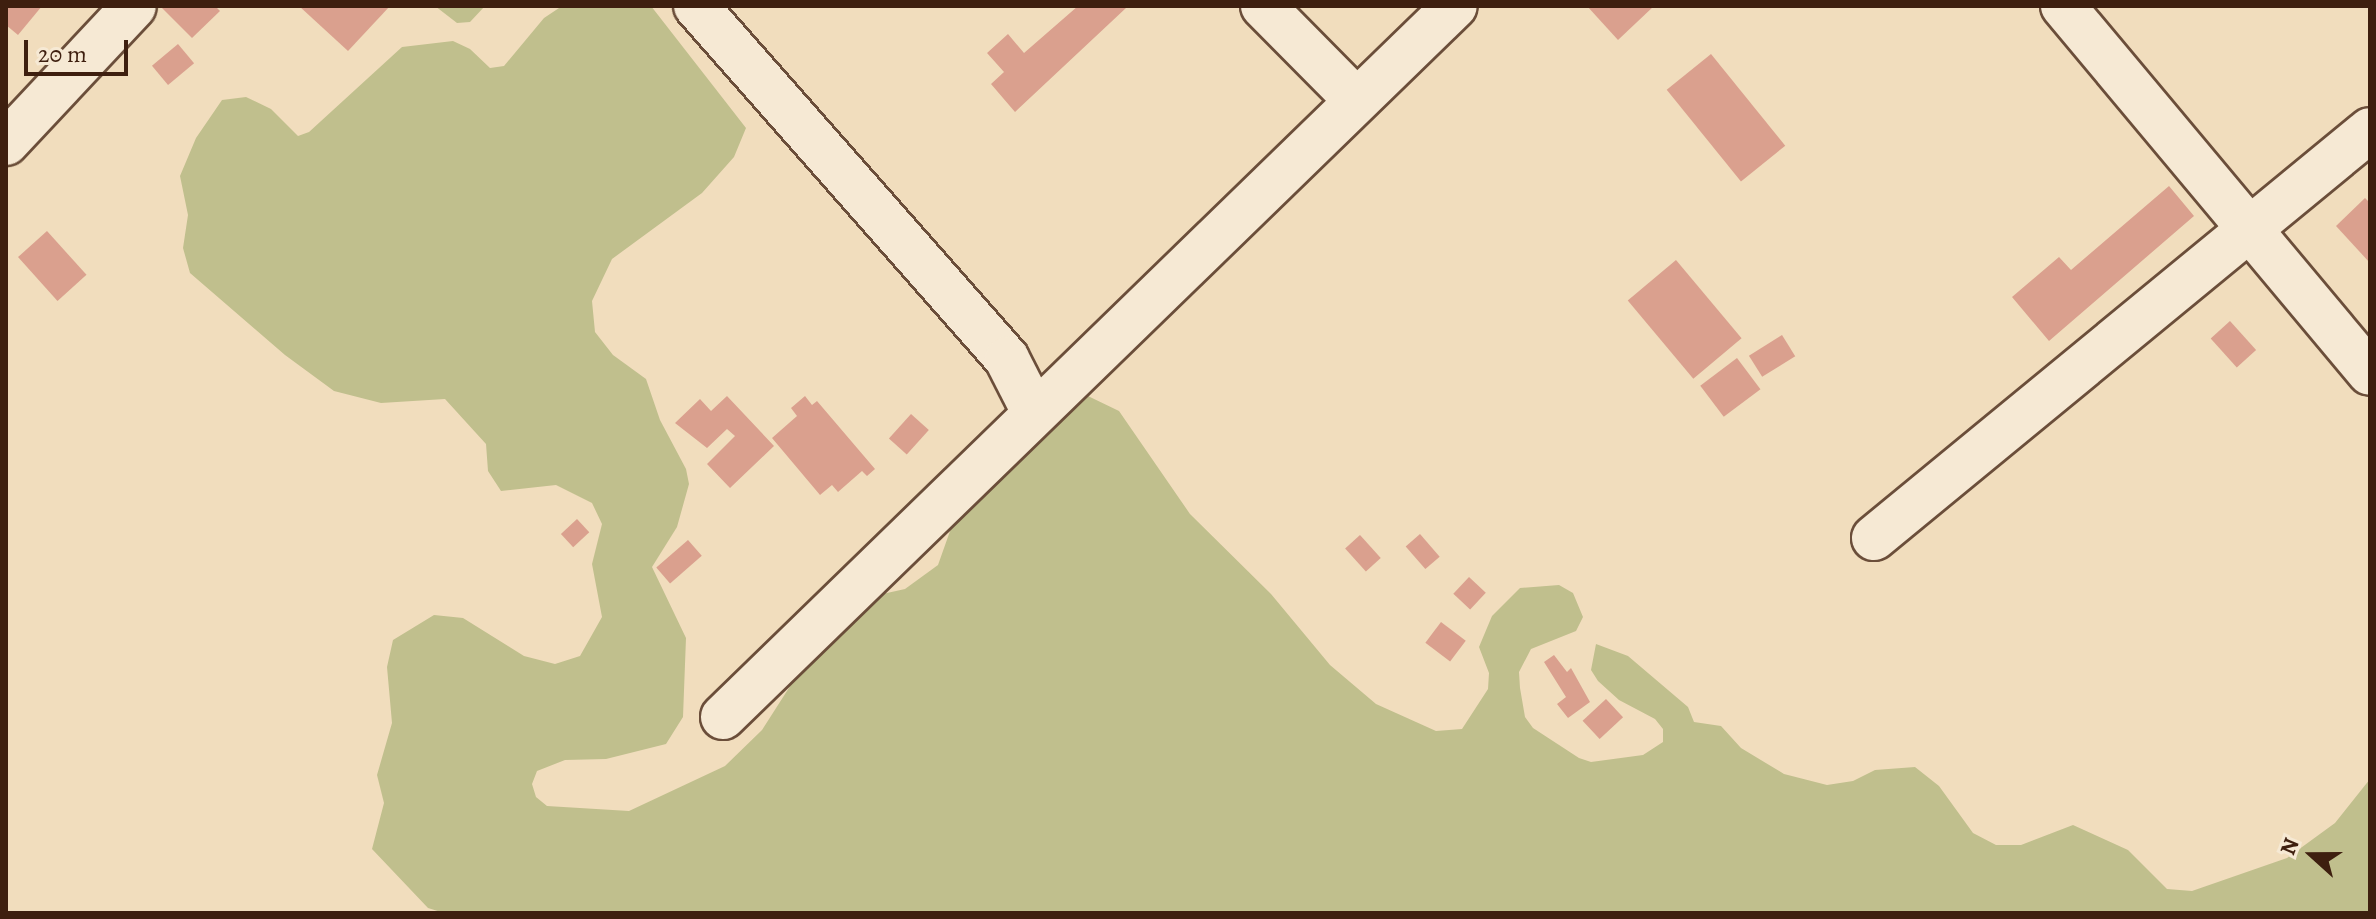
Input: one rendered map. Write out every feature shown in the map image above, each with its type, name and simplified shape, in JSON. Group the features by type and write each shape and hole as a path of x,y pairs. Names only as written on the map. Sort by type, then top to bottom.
{"street":[{"path":"6,143 134,6"},
{"path":"696,6 1007,359 1034,412"},
{"path":"1263,6 1355,99"},
{"path":"723,717 1355,99 1455,6"},
{"path":"2063,6 2370,373"},
{"path":"1874,538 2370,130"}],"shaded area":[{"path":"435,6 485,6 470,22 457,23"},
{"path":"562,6 651,6 746,128 734,157 702,193 612,259 592,301 595,332 613,355 646,379 660,420 686,469 689,484 677,527 652,567 686,638 683,717 666,744 606,759 565,760 537,771 532,784 536,797 547,806 629,811 725,766 762,730 810,655 878,595 905,589 938,565 982,441 1061,383 1119,411 1190,514 1271,594 1330,665 1376,704 1436,731 1462,729 1488,689 1489,673 1479,647 1492,616 1520,588 1559,585 1573,593 1583,617 1576,631 1531,649 1519,672 1520,688 1525,717 1533,728 1579,758 1591,762 1643,755 1663,742 1663,729 1655,719 1619,700 1598,681 1591,670 1596,644 1628,656 1688,707 1694,722 1721,726 1741,748 1784,774 1827,785 1853,781 1875,770 1915,767 1939,786 1973,833 1996,845 2021,845 2073,825 2128,850 2167,889 2192,891 2287,858 2335,823 2370,779 2370,913 444,913 428,908 372,849 384,803 377,775 392,723 387,667 393,640 434,615 463,618 524,656 555,664 580,656 602,617 592,564 602,524 592,503 556,485 501,491 488,471 486,444 445,399 381,403 334,391 285,355 190,273 183,248 188,215 180,176 196,138 222,100 246,97 271,109 298,136 309,132 402,47 453,41 470,49 490,68 504,66 544,18"}],"building":[{"path":"6,6 42,6 18,35 6,25"},
{"path":"160,6 215,6 220,11 192,38"},
{"path":"299,6 390,6 348,51"},
{"path":"1078,6 1126,8 1015,112 991,84 1004,72 987,53 1008,34 1024,53"},
{"path":"1587,6 1654,6 1618,40"},
{"path":"178,44 194,63 168,85 152,66"},
{"path":"1711,54 1785,146 1741,182 1667,90"},
{"path":"2169,186 2194,216 2049,341 2012,297 2059,257 2071,270"},
{"path":"2365,198 2370,203 2370,263 2336,226"},
{"path":"47,231 86,275 57,301 18,257"},
{"path":"1676,260 1742,338 1693,379 1628,300"},
{"path":"2230,321 2256,350 2237,367 2211,338"},
{"path":"1782,335 1795,356 1762,377 1749,356"},
{"path":"1737,358 1760,389 1724,417 1700,386"},
{"path":"727,396 774,446 730,488 707,464 735,436 727,429 707,448 675,423 700,399 711,411"},
{"path":"805,396 812,405 817,401 875,469 867,476 862,471 838,492 832,485 820,495 772,438 797,416 791,408"},
{"path":"911,414 929,430 907,455 889,439"},
{"path":"577,519 589,532 573,547 561,534"},
{"path":"1420,534 1440,557 1425,569 1406,546"},
{"path":"1360,535 1381,558 1366,571 1345,548"},
{"path":"688,540 702,556 670,583 656,568"},
{"path":"1469,577 1486,593 1470,610 1453,594"},
{"path":"1441,622 1466,641 1450,661 1425,643"},
{"path":"1554,655 1567,672 1571,668 1590,702 1568,718 1557,704 1566,697 1544,662"},
{"path":"1606,699 1623,717 1600,739 1583,721"}]}
